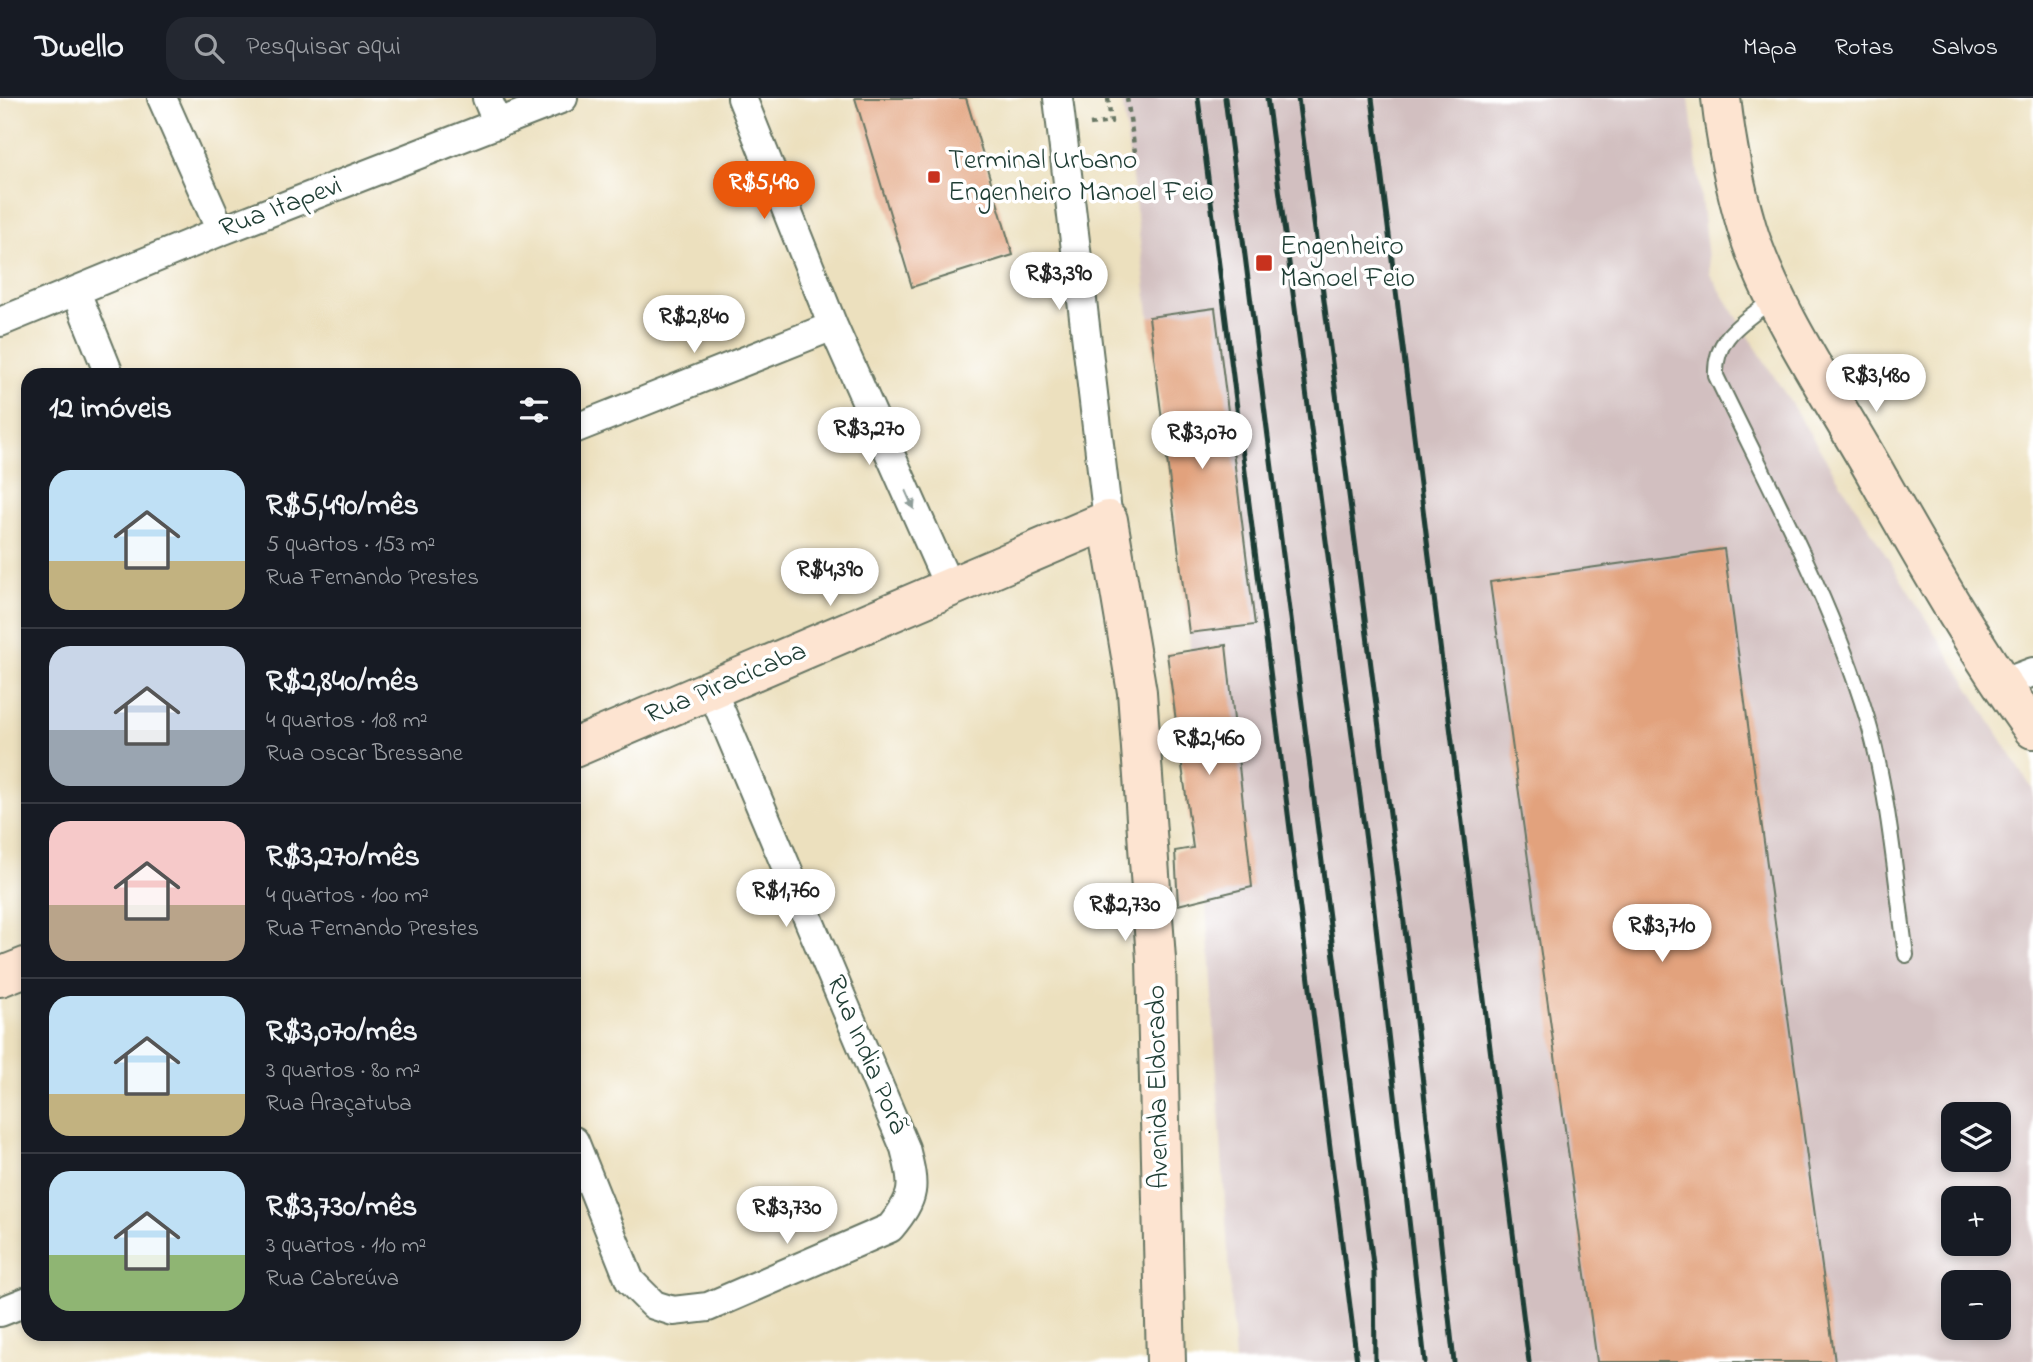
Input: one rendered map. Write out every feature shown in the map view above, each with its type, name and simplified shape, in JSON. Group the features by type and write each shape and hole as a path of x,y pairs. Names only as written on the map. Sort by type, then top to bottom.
{"street":[{"path":"162,98 221,231"},
{"name":"Rua Itapevi","path":"5,314 76,292 493,111 563,98"},
{"path":"742,98 833,326 950,589"},
{"path":"1058,98 1108,520"},
{"path":"1721,98 1726,145 1747,229 1775,297 2017,678 2033,729"},
{"path":"76,292 107,368"},
{"path":"581,426 833,326"},
{"name":"Rua Piracicaba","path":"581,745 1108,520"},
{"name":"Avenida Eldorado","path":"1108,520 1137,692 1154,932 1165,1362"},
{"name":"Rua India Porã","path":"581,1158 630,1281 654,1305 673,1311 708,1307 890,1228 909,1204 912,1178 905,1148 712,691"},
{"path":"0,1312 21,1304"}],"lane":[{"path":"1775,297 1721,342 1715,359 1716,376 1814,579 1867,717 1879,767 1906,955"}],"path":[{"path":"1108,98 1111,121"},
{"path":"1127,98 1136,159"}],"shaded area":[{"path":"1122,98 1689,98 1710,274 2033,790 2033,1362 1235,1362 1189,633"}],"building":[{"name":"Terminal Urbano Engenheiro Manoel Feio","path":"855,98 966,98 1013,255 912,287"},
{"path":"1215,308 1255,625 1189,633 1149,317"},
{"path":"1724,549 1835,1362 1597,1362 1490,582"},
{"path":"1226,645 1252,887 1178,905 1175,851 1193,848 1167,654"}],"railway":[{"path":"1198,98 1357,1362"},
{"path":"1225,98 1374,1272 1375,1362"},
{"path":"1267,98 1368,856 1425,1362"},
{"path":"1298,98 1412,985 1454,1362"},
{"path":"1372,98 1529,1362"}],"place":[{"name":"Terminal Urbano Engenheiro Manoel Feio","path":"934,177"},
{"name":"Engenheiro Manoel Feio","path":"1264,263"}]}
